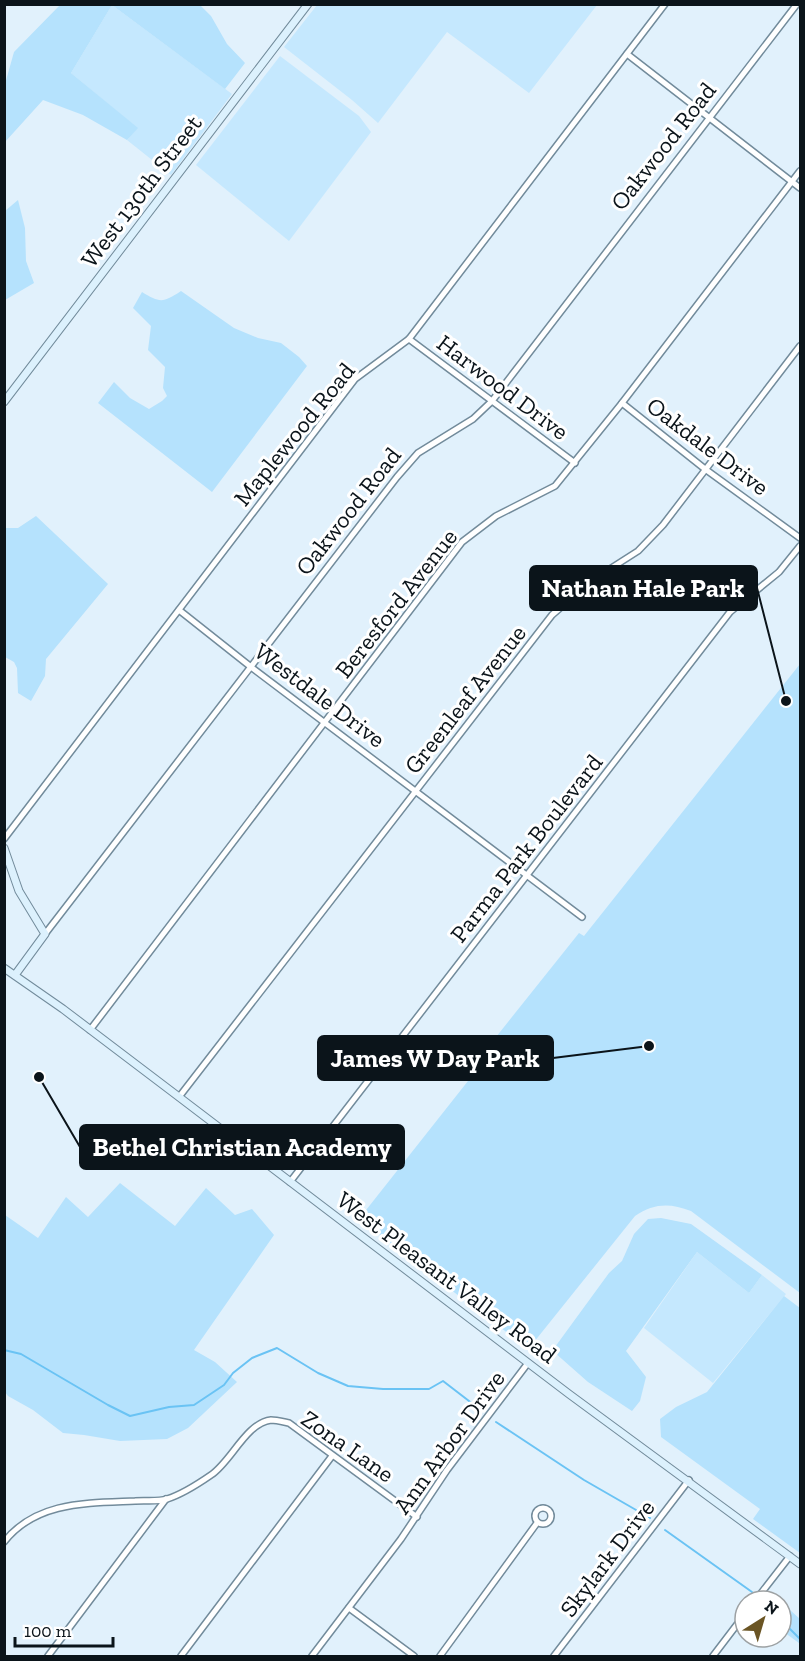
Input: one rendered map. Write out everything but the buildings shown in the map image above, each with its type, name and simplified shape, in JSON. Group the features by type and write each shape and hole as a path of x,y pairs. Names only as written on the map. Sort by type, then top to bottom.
{"main road":[{"name":"West 130th Street","path":"4,402 308,4"},
{"path":"4,848 19,891 45,934"},
{"name":"Oakwood Road","path":"15,975 45,934"},
{"name":"West Pleasant Valley Road","path":"4,968 90,1029 528,1363 801,1564"}],"street":[{"name":"Maplewood Road","path":"4,839 355,379 410,339 665,4"},
{"name":"Oakwood Road","path":"45,934 390,486 418,453 473,419 492,401 796,4"},
{"path":"627,54 801,188"},
{"name":"Beresford Avenue","path":"90,1029 462,542 496,516 555,486 801,171"},
{"name":"Harwood Drive","path":"410,339 575,463"},
{"name":"Greenleaf Avenue","path":"179,1097 552,615 591,581 638,551 663,525 801,346"},
{"name":"Oakdale Drive","path":"622,403 705,469 801,538"},
{"name":"Parma Park Boulevard","path":"290,1182 730,612 779,572 801,546"},
{"name":"Westdale Drive","path":"179,610 582,917"},
{"name":"Ann Arbor Drive","path":"312,1656 417,1517 447,1470 528,1363"},
{"name":"Zona Lane","path":"4,1542 19,1526 35,1516 74,1503 166,1499 190,1489 218,1470 252,1429 270,1420 289,1423 417,1517"},
{"path":"180,1656 332,1456"},
{"name":"Skylark Drive","path":"554,1656 689,1480"},
{"path":"48,1656 166,1499"},
{"path":"440,1656 537,1523"},
{"path":"764,1589 790,1556"},
{"path":"349,1608 414,1656"},
{"path":"713,1656 733,1630"}],"shaded area":[{"path":"60,5 112,5 71,73 138,128 127,140 83,115 43,100 5,142 5,84 14,52"},
{"path":"112,5 232,94 171,175 127,140 137,128 71,73"},
{"path":"112,5 200,5 211,16 227,44 245,63 225,89"},
{"path":"317,5 597,5 529,93 447,32 378,123 284,47"},
{"path":"280,56 359,116 371,132 289,241 196,165"},
{"path":"18,200 25,228 26,261 34,283 5,300 5,211"},
{"path":"181,291 234,328 258,338 281,343 307,366 212,492 98,403 114,382 130,398 149,409 167,396 163,388 165,367 148,350 151,326 133,308 142,292 162,300"},
{"path":"36,516 108,584 46,659 45,676 31,701 18,693 17,668 14,662 5,657 4,528 18,528"},
{"path":"800,664 800,1293 691,1211 669,1206 656,1207 635,1216 530,1347 526,1347 359,1219 483,1062 484,1052 579,933 584,936"},
{"path":"120,1183 175,1226 206,1188 235,1215 252,1209 274,1235 194,1350 215,1362 237,1382 188,1428 167,1439 120,1441 63,1433 5,1392 5,1215 38,1238 66,1197 88,1217"},
{"path":"661,1218 691,1224 762,1275 749,1293 697,1252 626,1351 646,1377 640,1401 632,1411 588,1382 554,1352 555,1347 609,1273 622,1261 634,1234 648,1219"},
{"path":"697,1252 749,1293 762,1275 786,1294 713,1383 644,1328"},
{"path":"784,1296 800,1308 800,1553 753,1519 760,1509 661,1437 660,1419 676,1407 707,1392"},
{"path":"793,1613 800,1619 800,1656 799,1643 793,1639"}],"waterway":[{"path":"4,1350 21,1354 130,1416 169,1407 194,1405 224,1385 233,1373 252,1358 277,1348 318,1373 348,1386 429,1389 443,1381 482,1411"},
{"path":"496,1422 584,1480 650,1518"},
{"path":"665,1530 748,1589"},
{"path":"793,1632 800,1639"}],"place":[{"name":"Nathan Hale Park","path":"786,701"},
{"name":"James W Day Park","path":"649,1046"},
{"name":"Bethel Christian Academy","path":"39,1077"}]}
